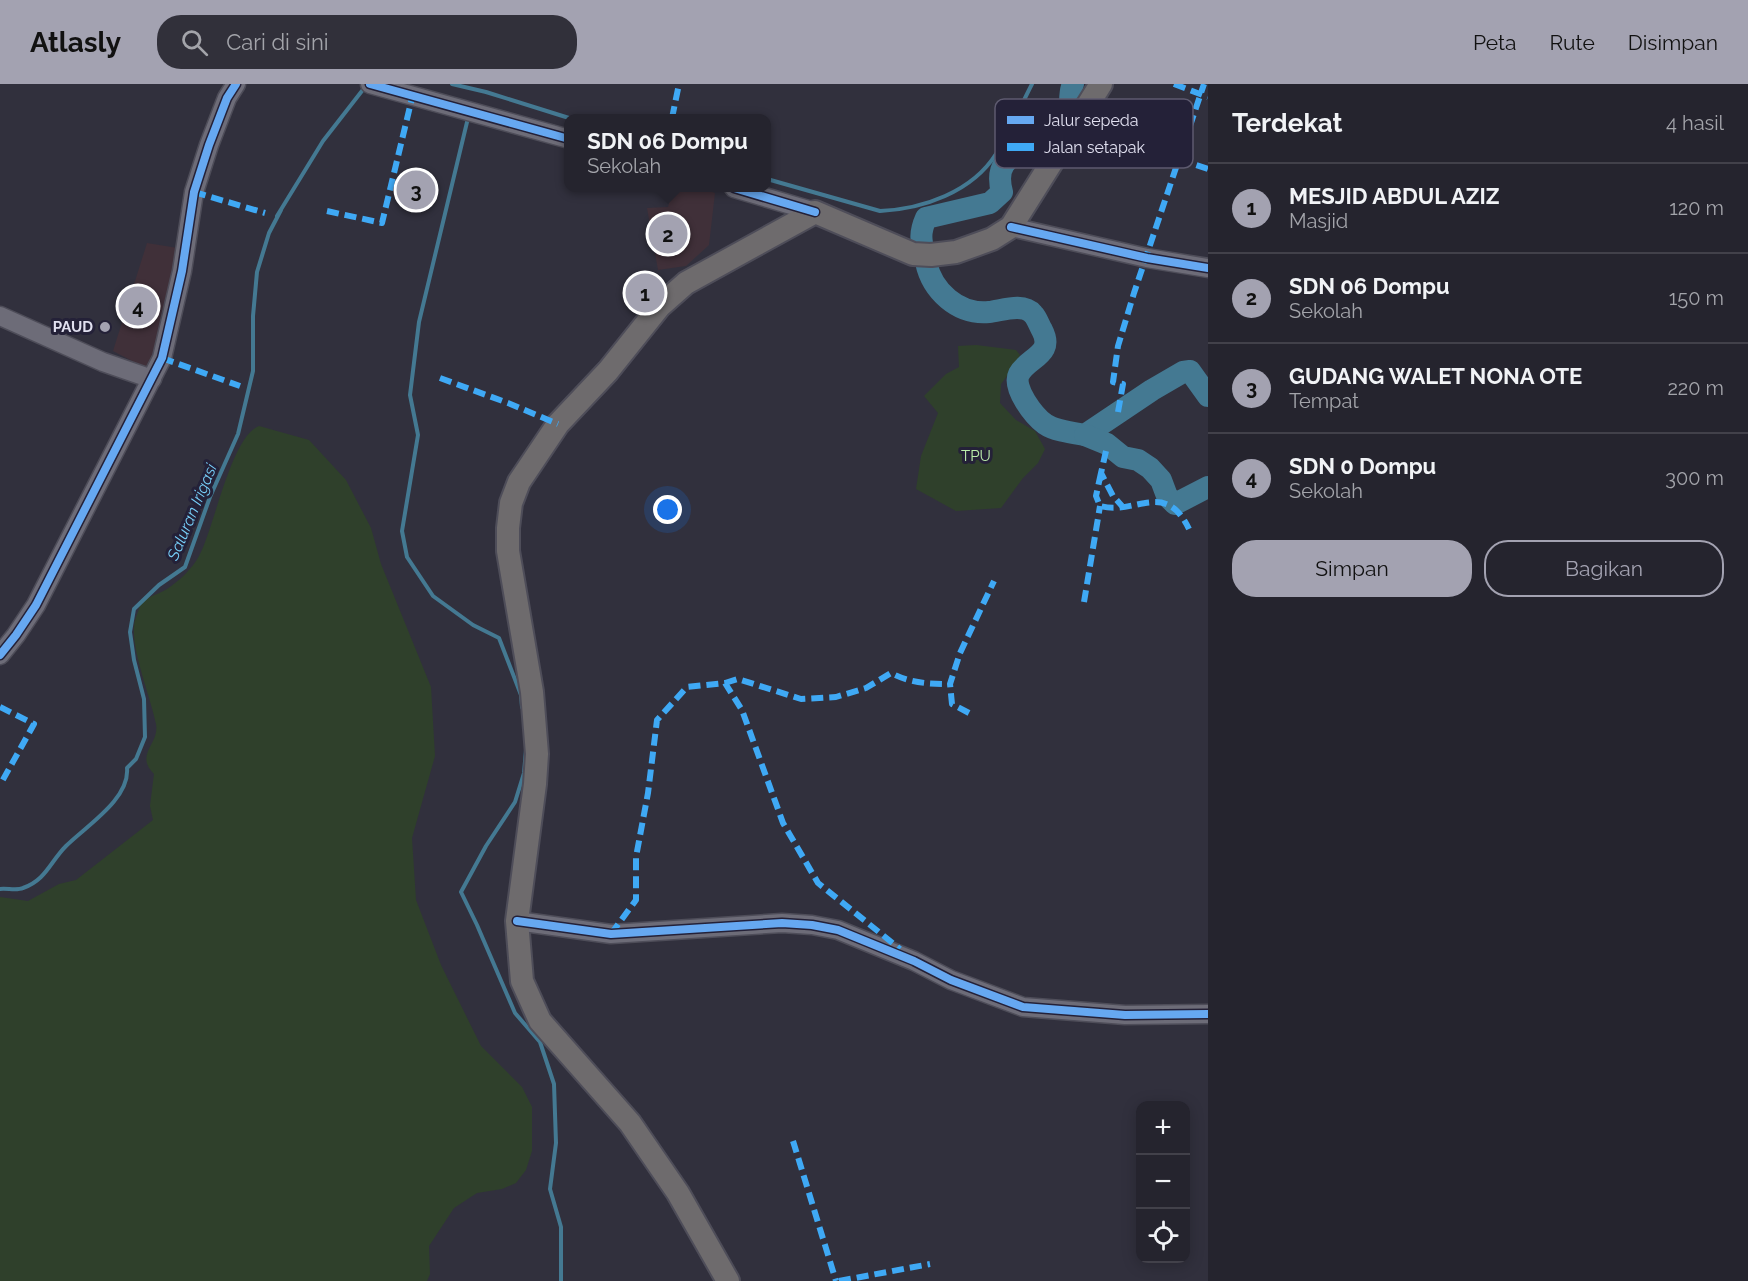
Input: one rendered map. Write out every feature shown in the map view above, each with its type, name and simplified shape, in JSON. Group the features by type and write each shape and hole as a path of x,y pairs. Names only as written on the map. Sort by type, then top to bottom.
{"main road":[{"path":"1092,99 1101,84"},
{"path":"728,1281 678,1194 630,1123 540,1021 522,981 517,921 537,754 532,692 508,551 511,503 519,482 558,424 608,371 626,346 672,293 686,283 815,212 922,255 972,248 1011,227 1048,168"}],"street":[{"path":"0,655 36,605 162,358 182,271 194,192 227,98 236,84"},
{"path":"370,84 564,138"},
{"path":"748,192 815,212"},
{"path":"1011,227 1147,258 1208,268"},
{"path":"0,316 103,362 152,379"},
{"path":"517,921 611,934 782,923 812,925 838,930 914,961 969,987 1023,1007 1125,1015 1208,1014"}],"shaded area":[{"path":"672,192 715,193 709,245 686,266 658,270 647,208 668,207"},
{"path":"147,243 184,249 151,371 113,351"}],"green space":[{"name":"TPU","path":"976,345 1016,350 1020,355 1001,384 1000,403 1016,420 1035,431 1045,449 1038,463 1023,478 1001,508 956,511 916,489 921,456 938,413 924,396 946,374 959,367 958,346"},
{"path":"259,426 309,440 346,480 371,528 381,564 431,687 435,756 412,838 416,900 441,965 481,1046 522,1087 532,1107 532,1151 526,1170 516,1183 502,1189 477,1193 454,1208 429,1246 430,1274 427,1281 0,1281 0,897 28,901 59,884 76,880 153,820 150,806 154,774 146,761 155,737 156,724 136,649 135,620 143,602 176,583 196,561 205,543 232,464 249,433"}],"waterway":[{"path":"452,84 564,116"},
{"path":"1025,99 1032,84"},
{"path":"1070,99 1073,84"},
{"name":"Saluran Irigasi","path":"0,889 21,889 31,885 66,846 105,811 122,790 127,768 136,759 145,737 144,699 134,660 130,632 134,609 159,585 185,567 210,497 238,434 253,371 253,316 257,272 269,233 323,141 365,87"},
{"path":"468,118 419,322 410,395 418,435 402,531 407,557 433,596 473,625 499,638 521,695 522,707"},
{"path":"771,180 880,211 896,210 929,202 960,188 974,179 995,155"},
{"path":"1003,168 1000,181 1002,192 990,203 926,218 922,240 929,273 948,299 967,310 989,312 1024,308 1034,316 1042,330 1045,345 1039,355 1023,368 1018,380 1021,394 1035,415 1049,426 1085,435 1152,390 1183,372 1190,371 1208,396"},
{"path":"1085,435 1107,444 1123,457 1138,460 1150,468 1161,480 1167,496 1175,504 1208,487"},
{"path":"526,750 524,773 515,802 486,846 461,892 515,1013 540,1042 554,1084 556,1143 550,1189 561,1227 561,1281"}],"marked path":[{"path":"673,114 679,84"},
{"path":"1174,84 1208,97"},
{"path":"1193,117 1204,84"},
{"path":"327,211 382,223 413,94"},
{"path":"1193,164 1208,169"},
{"path":"1118,412 1123,384 1113,382 1118,346 1176,168"},
{"path":"194,192 265,213"},
{"path":"162,358 240,386"},
{"path":"440,378 558,424"},
{"path":"1106,451 1101,473 1113,496 1122,506"},
{"path":"1101,473 1096,496 1100,506 1113,508 1160,502 1180,514 1189,529"},
{"path":"1084,602 1100,506"},
{"path":"969,713 952,704 950,684 960,653 994,581"},
{"path":"725,683 738,679 801,699 836,697 866,688 891,673 919,682 950,684"},
{"path":"611,934 636,900 636,857 648,793 657,720 687,687 725,683 742,710 783,823 818,883 900,949"},
{"path":"0,707 34,724 0,785"},
{"path":"793,1141 836,1281"},
{"path":"839,1281 930,1264"}],"cycle path":[{"path":"0,655 36,605 162,358 182,271 194,192 227,98 236,84"},
{"path":"370,84 564,138"},
{"path":"748,192 815,212"},
{"path":"1011,227 1147,258 1208,268"},
{"path":"517,921 611,934 782,923 812,925 838,930 914,961 951,980 1023,1007 1125,1015 1208,1014"}],"place":[{"name":"GUDANG WALET NONA OTE","path":"416,190"},
{"name":"SDN 06 Dompu","path":"668,234"},
{"name":"MESJID ABDUL AZIZ","path":"645,293"},
{"name":"SDN 0 Dompu","path":"138,306"},
{"name":"PAUD","path":"105,327"}]}
